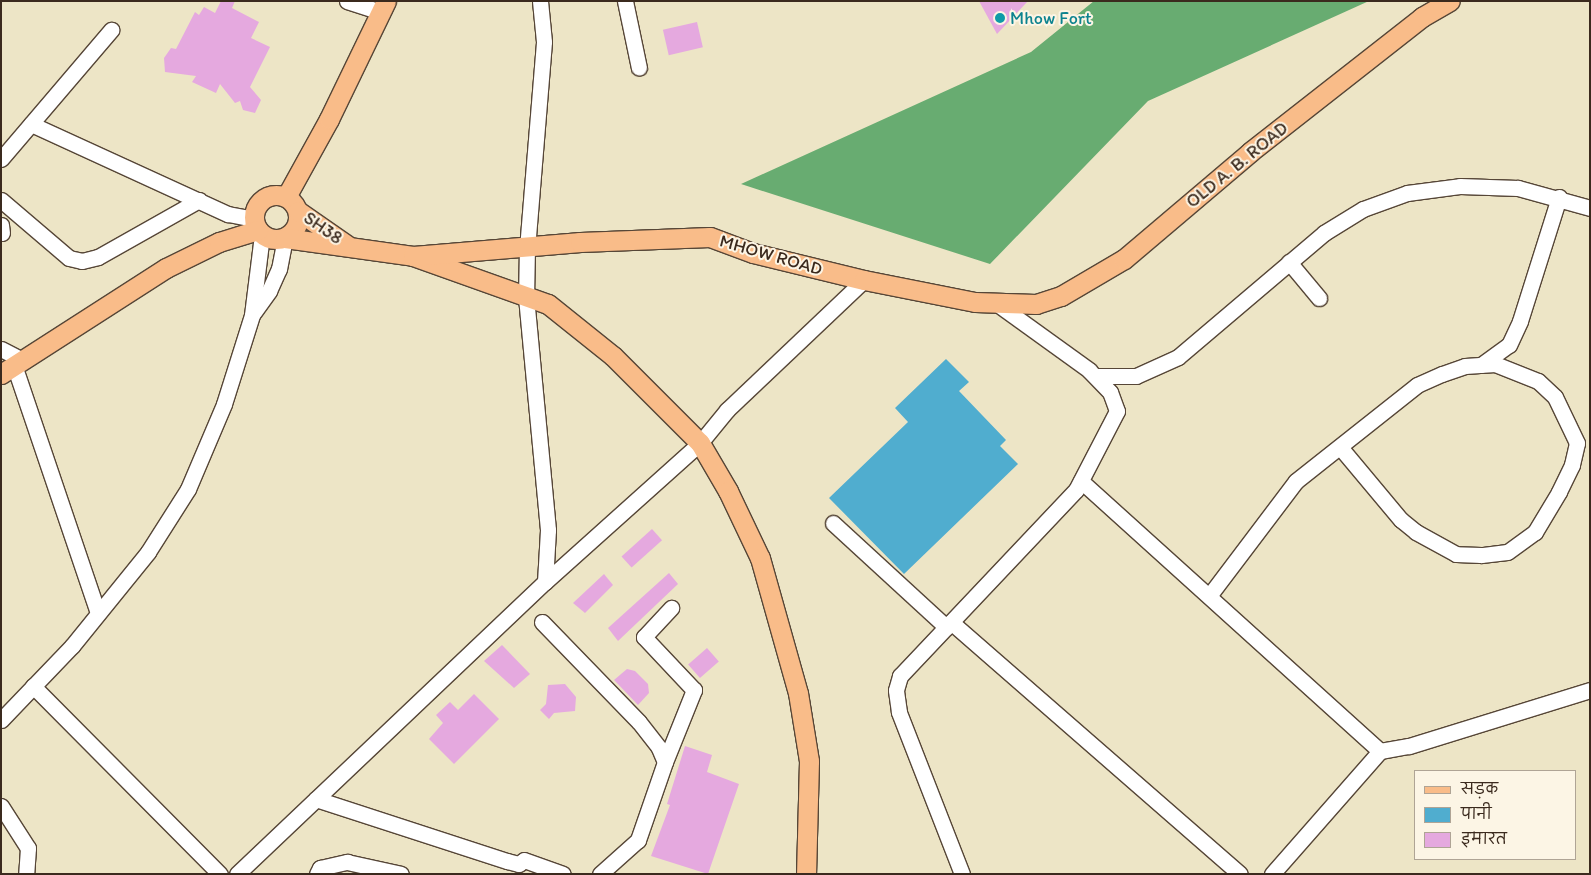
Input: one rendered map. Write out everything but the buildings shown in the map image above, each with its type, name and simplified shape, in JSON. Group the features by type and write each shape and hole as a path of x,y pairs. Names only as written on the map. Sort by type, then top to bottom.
{"main road":[{"name":"OLD A. B. ROAD","path":"1004,304 1036,304 1061,296 1124,259 1250,152 1407,29 1450,1"},
{"name":"SH38","path":"285,238 298,224 292,204 329,119 383,7"},
{"path":"13,366 166,268 219,242 258,228 254,211 264,198 270,195 292,204"},
{"name":"SH38","path":"292,204 348,246"},
{"name":"SH38","path":"258,228 273,240 285,238 412,256 548,304 613,356 700,443 728,491 760,558 798,693 809,761 806,874"},
{"name":"MHOW ROAD","path":"412,256 580,242 710,237 753,253 864,280 1004,304"}],"street":[{"path":"347,1 383,7"},
{"path":"540,1 544,42 542,96 527,247 526,297 548,530 545,582"},
{"path":"626,1 639,68"},
{"path":"1,159 111,30"},
{"path":"1,720 98,613 148,552 188,488 224,404 252,315 258,228 31,124"},
{"path":"1096,376 1136,376 1178,357 1324,234 1363,209 1407,193 1494,186 1559,197 1590,208"},
{"path":"1481,365 1510,345 1520,321 1559,197"},
{"path":"2,201 68,258 82,261 98,257 200,200"},
{"path":"252,315 269,291 279,269 285,238"},
{"path":"1289,262 1319,298"},
{"path":"237,874 545,582 700,443 727,410 864,280"},
{"path":"962,874 912,750 899,712 896,690 900,676 1063,505 1081,481 1118,411 1110,392 1096,376 1004,304"},
{"path":"1,350 13,366 98,613"},
{"path":"1209,596 1296,481 1418,385 1465,366 1495,364 1538,381 1555,397 1577,443 1572,465 1559,492 1535,532 1520,546 1507,552 1481,556 1456,554 1435,544 1401,520 1340,447"},
{"path":"1081,481 1380,751"},
{"path":"833,523 1240,874"},
{"path":"600,874 638,840 665,762 694,690 644,637 671,608"},
{"path":"542,622 638,722 659,748 665,762"},
{"path":"33,686 220,874"},
{"path":"1272,874 1380,751 1410,746 1590,690"},
{"path":"316,799 507,861 519,864 524,860 563,874"},
{"path":"1,806 15,822 28,848 26,874"},
{"path":"317,874 320,868 347,862 401,874"}],"green space":[{"path":"1094,1 1369,1 1148,101 990,264 741,184 1031,52"}],"water":[{"path":"946,359 969,382 959,391 1006,440 1000,446 1018,464 904,574 829,498 908,422 895,408"}],"place":[{"name":"Mhow Fort","path":"1000,18"}]}
